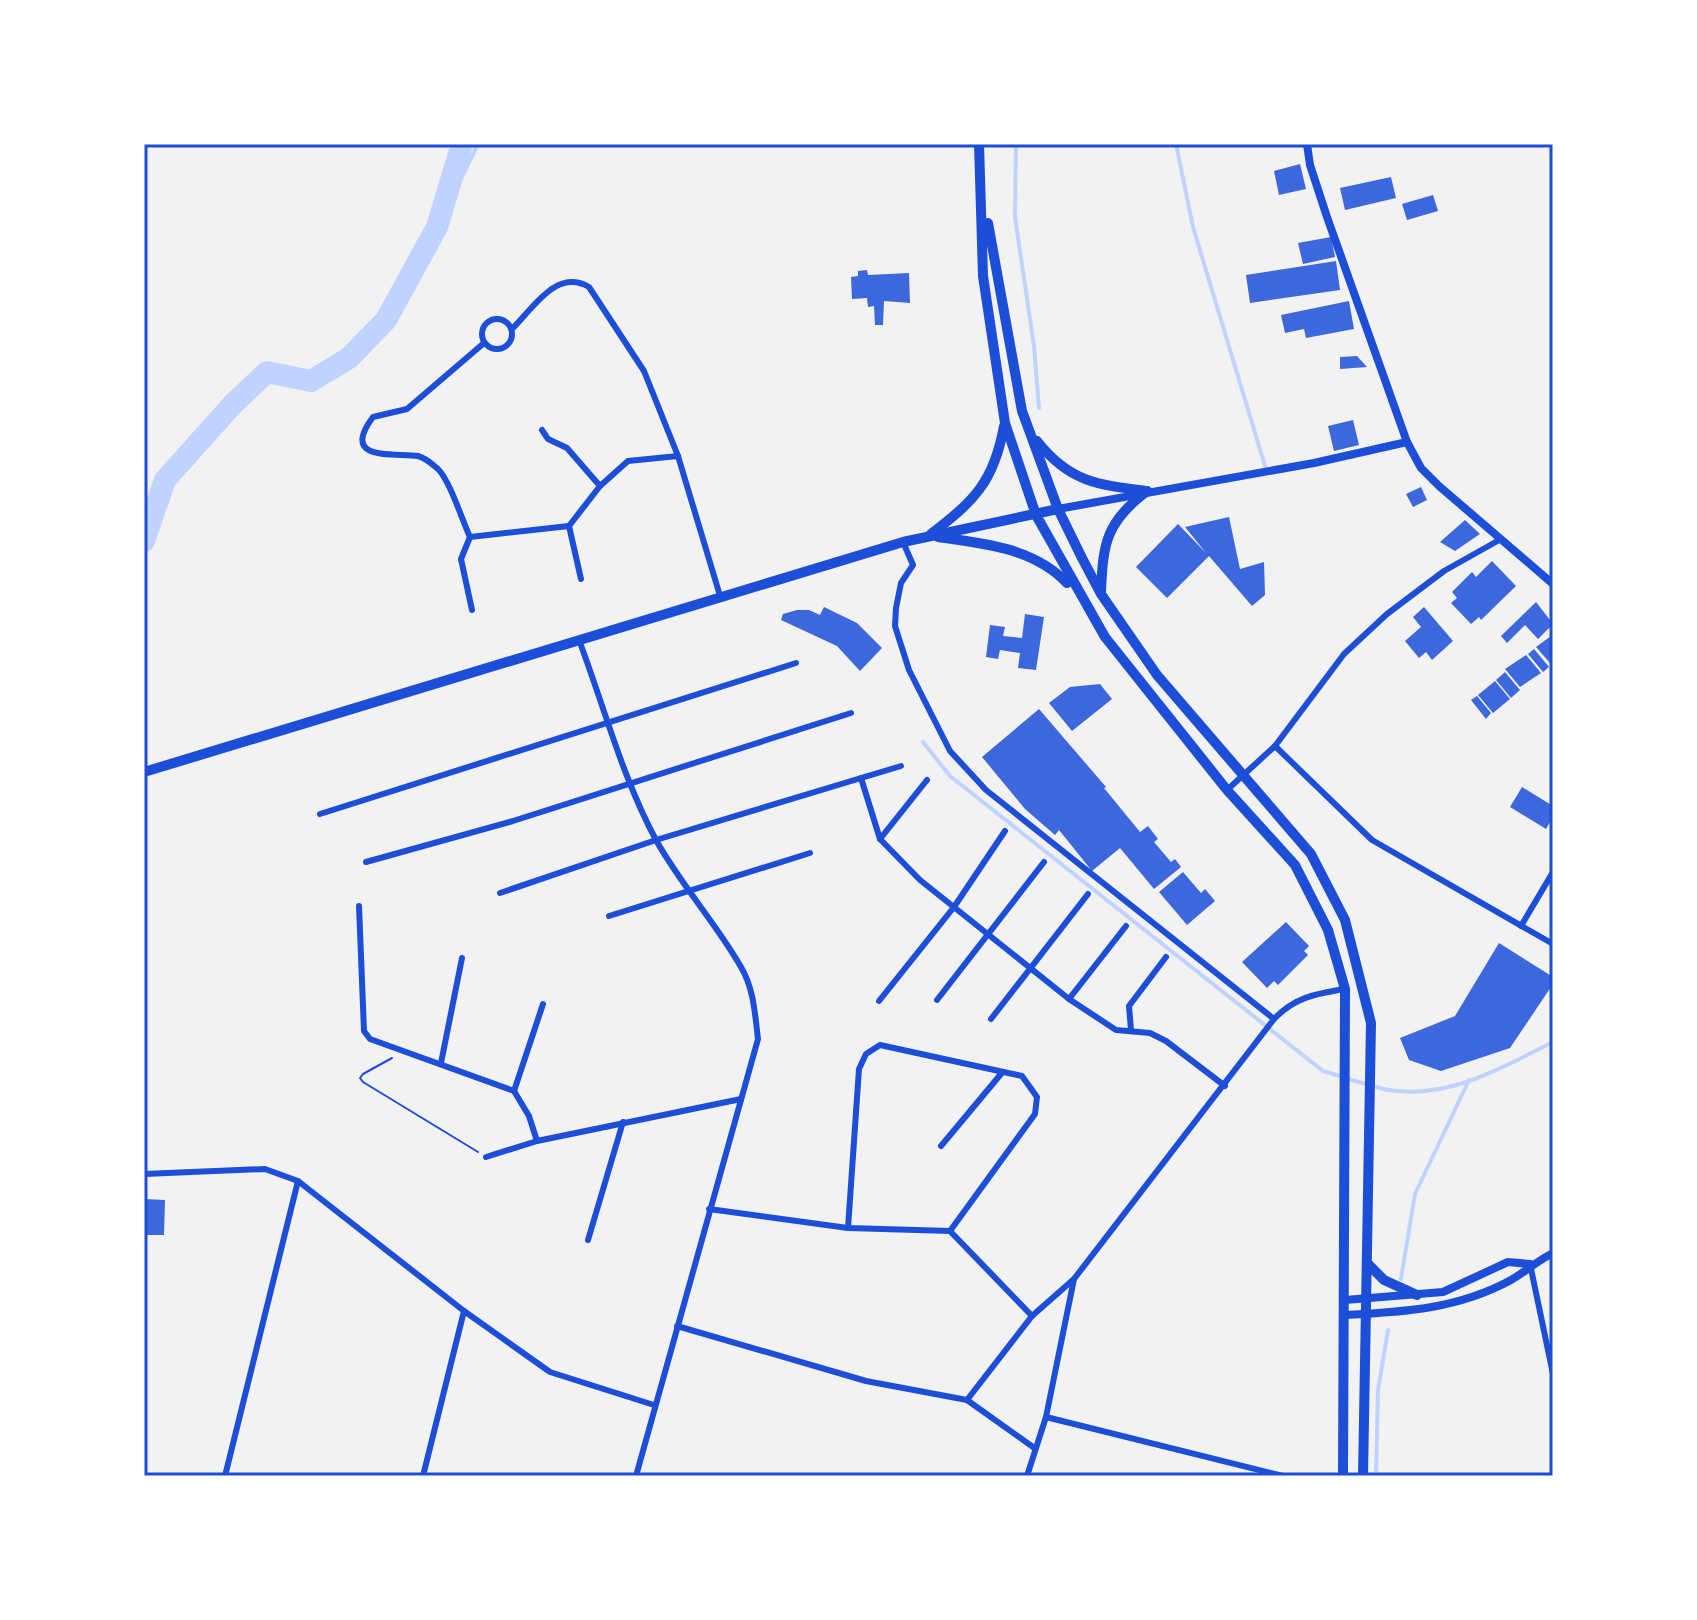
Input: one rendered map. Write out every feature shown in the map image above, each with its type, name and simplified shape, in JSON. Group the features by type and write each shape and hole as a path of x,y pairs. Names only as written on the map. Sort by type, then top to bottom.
{"main road":[{"path":"979,144 983,276 1005,423 1036,515 1077,593 1132,674 1227,790 1295,865 1328,930 1345,989 1343,1476"},
{"path":"983,197 1022,411 1058,509 1101,594 1157,675 1311,854 1345,920 1371,1023 1363,1476"},
{"path":"1022,411 1035,438 1053,461 1073,476 1097,484 1147,491"},
{"path":"929,536 969,505 986,483 999,452 1005,423"},
{"path":"1101,594 1103,548 1113,524 1125,508 1147,491"},
{"path":"144,772 903,542 1058,509"},
{"path":"929,536 1012,550 1057,572 1077,593"},
{"path":"1368,1264 1384,1280 1417,1295"}],"street":[{"path":"1307,144 1310,165 1327,217 1407,442 1430,477 1553,584"},
{"path":"513,328 503,320 492,320 482,332 484,343 491,348 505,347 511,341 513,328 559,282 576,279 589,287 644,371 678,456 721,599"},
{"path":"472,610 461,559 470,537 441,472 426,459 376,455 367,449 366,427 373,417 407,409 484,343"},
{"path":"542,430 548,439 567,448 600,486"},
{"path":"1058,509 1314,463 1407,442"},
{"path":"470,537 569,526 600,486 628,461 678,456"},
{"path":"569,526 581,579"},
{"path":"1227,790 1275,746 1344,654 1387,614 1444,571 1501,539"},
{"path":"903,542 913,565 901,583 895,626 909,670 950,751 986,790 1274,1019"},
{"path":"579,640 611,723 629,785 656,840 687,891 742,968 753,998 758,1039 636,1476"},
{"path":"320,814 796,663"},
{"path":"366,862 629,785 851,713"},
{"path":"1275,746 1372,840 1553,944"},
{"path":"500,893 656,840 901,766"},
{"path":"861,778 880,839 920,880 1069,999 1116,1030 1150,1033 1166,1041 1225,1086"},
{"path":"880,839 927,780"},
{"path":"879,1001 954,907 1005,831"},
{"path":"609,916 810,853"},
{"path":"937,1000 1044,862"},
{"path":"1521,926 1553,872"},
{"path":"991,1019 1088,894"},
{"path":"359,906 364,1031 370,1039 514,1091 529,1116 537,1141"},
{"path":"1069,999 1126,926"},
{"path":"1131,1030 1129,1006 1166,957"},
{"path":"441,1063 462,958"},
{"path":"967,1400 1032,1316 1074,1279 1274,1019 1288,1004 1302,997 1345,989"},
{"path":"514,1091 543,1004"},
{"path":"848,1228 859,1069 866,1054 880,1045 1001,1074 1022,1076 1037,1097 1035,1114 950,1231"},
{"path":"941,1146 1001,1074"},
{"path":"486,1157 537,1141 741,1099"},
{"path":"588,1240 623,1122"},
{"path":"144,1174 265,1169 298,1181 464,1311 550,1372 654,1405"},
{"path":"225,1476 298,1181"},
{"path":"709,1209 848,1228 950,1231 1032,1316"},
{"path":"1345,1315 1446,1307 1514,1278 1530,1264 1553,1253"},
{"path":"1345,1300 1443,1292 1508,1262 1530,1264"},
{"path":"1530,1264 1553,1374"},
{"path":"1027,1476 1033,1447 1046,1417 1074,1279"},
{"path":"423,1476 464,1311"},
{"path":"677,1326 866,1381 967,1400 1033,1447"},
{"path":"1046,1417 1283,1476"}],"path":[{"path":"403,1051 360,1078 486,1157"}],"building":[{"path":"1300,164 1306,189 1279,195 1274,171"},
{"path":"1391,177 1396,198 1345,210 1340,188"},
{"path":"1433,195 1438,211 1407,220 1402,204"},
{"path":"1331,237 1335,257 1303,264 1298,243"},
{"path":"1336,261 1340,290 1250,303 1246,275"},
{"path":"867,270 868,275 909,273 910,303 884,301 883,325 875,325 874,306 868,307 867,298 852,299 851,277 858,276 858,271"},
{"path":"1349,301 1354,329 1306,338 1304,329 1285,333 1281,315"},
{"path":"1357,356 1367,367 1340,369 1340,357"},
{"path":"1353,420 1359,445 1334,451 1328,426"},
{"path":"1421,487 1427,500 1413,507 1406,494"},
{"path":"1229,517 1240,569 1264,562 1265,595 1252,606 1209,556 1167,598 1136,567 1178,524 1206,553 1185,527"},
{"path":"1465,520 1480,534 1455,551 1440,542"},
{"path":"1492,561 1516,586 1481,620 1479,617 1471,624 1451,603 1457,598 1452,592 1472,572 1476,577"},
{"path":"1536,602 1553,624 1538,639 1525,625 1507,643 1501,636"},
{"path":"824,607 857,623 882,648 860,671 837,646 781,620 783,614 797,610 809,610 820,615"},
{"path":"1424,607 1453,641 1432,660 1426,652 1419,658 1405,641 1421,627 1413,617"},
{"path":"1025,614 1044,617 1036,670 1018,668 1020,653 1000,650 998,659 986,657 990,625 1005,627 1003,636 1022,638"},
{"path":"1551,636 1553,661 1550,663 1536,647"},
{"path":"1534,649 1549,667 1543,672 1528,654"},
{"path":"1526,655 1541,673 1520,687 1505,669"},
{"path":"1505,672 1520,690 1511,698 1496,680"},
{"path":"1495,681 1510,699 1493,713 1478,695"},
{"path":"1100,684 1112,699 1072,731 1049,703 1070,687"},
{"path":"1477,696 1491,713 1486,719 1471,700"},
{"path":"1039,709 1140,832 1148,826 1158,839 1154,842 1171,862 1175,859 1181,867 1154,889 1120,848 1092,871 1059,830 1055,835 1025,809 982,757"},
{"path":"1522,787 1553,806 1553,817 1546,829 1510,807"},
{"path":"1183,872 1201,893 1205,889 1215,901 1187,925 1159,892"},
{"path":"1286,922 1309,946 1304,951 1308,955 1278,985 1274,981 1267,988 1242,962"},
{"path":"1499,943 1553,977 1553,984 1510,1048 1441,1071 1409,1060 1400,1038 1455,1016"},
{"path":"144,1199 165,1200 164,1235 144,1235"}],"waterway":[{"path":"144,541 165,480 233,404 267,372 311,381 349,358 386,320 437,227 462,144"},
{"path":"437,227 478,144"},
{"path":"1016,144 1015,217 1034,346 1039,408"},
{"path":"1176,144 1193,227 1265,466"},
{"path":"923,742 950,776 1323,1071 1389,1090 1432,1090 1474,1079 1553,1042"},
{"path":"1401,1279 1415,1194 1469,1080"},
{"path":"1376,1476 1378,1390 1388,1330"}]}
